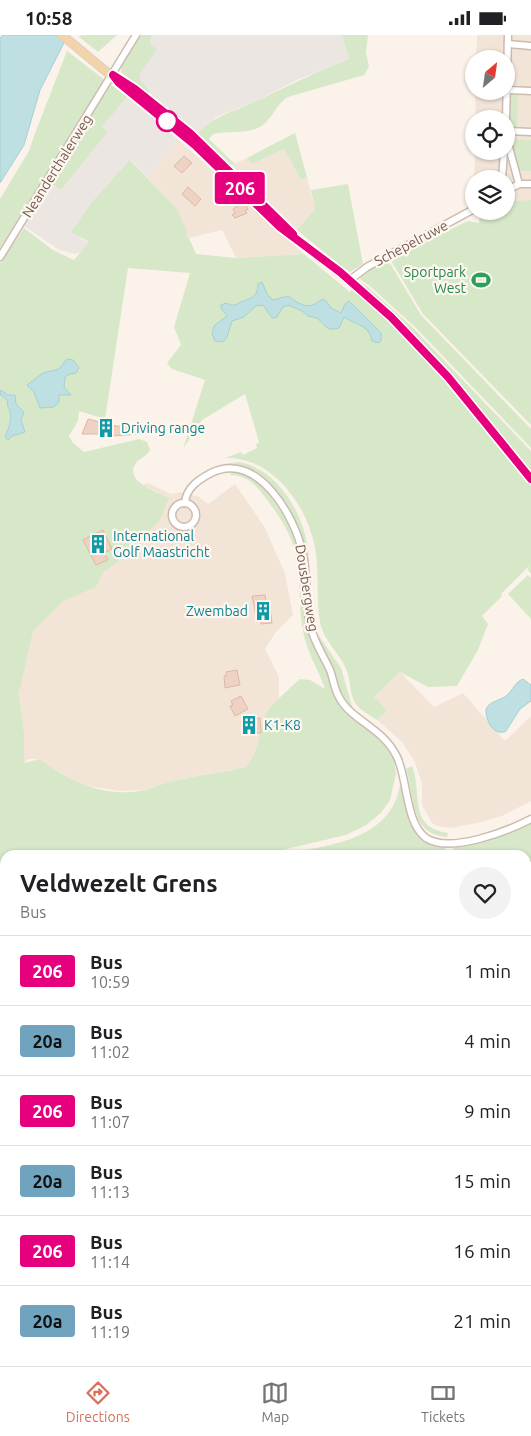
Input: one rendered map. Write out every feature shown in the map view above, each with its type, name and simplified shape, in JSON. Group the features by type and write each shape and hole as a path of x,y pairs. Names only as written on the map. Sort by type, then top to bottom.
{"main road":[{"path":"62,35 113,75 119,83 196,146 305,245 350,280 391,317 429,357 531,479"}],"street":[{"name":"Neanderthalerweg","path":"0,257 136,35"},
{"path":"508,35 508,50"},
{"path":"508,44 531,46"},
{"path":"515,90 531,91"},
{"path":"515,131 531,132"},
{"path":"512,160 519,184"},
{"path":"515,186 519,184 531,184"},
{"name":"Schepelruwe","path":"350,280 362,270 465,214"},
{"name":"Dousbergweg","path":"185,503 192,486 204,477 223,468 232,468 243,470 258,478 285,509 303,551 312,633 330,670 337,693 350,712 378,732 393,749 402,771 414,819 423,835 433,841 451,843 492,835 531,819"}],"shaded area":[{"path":"141,35 342,35 349,59 297,80 252,103 216,117 198,134 121,69"},
{"path":"477,35 531,35 531,202 515,204 515,170 474,170 475,160 515,160 515,110 476,110 475,100 515,100 515,50 476,50"},
{"path":"127,97 179,140 147,177 131,160 81,239 89,242 82,252 75,254 59,250 24,226 52,184 61,190 108,132 102,127"},
{"path":"179,140 304,254 236,258 222,230 189,238 186,235 178,210 147,177"},
{"path":"284,149 301,180 307,177 315,209 297,230 232,165 247,158 252,164"},
{"path":"148,483 171,494 183,492 199,497 208,504 235,484 264,526 285,573 293,615 276,632 265,649 279,677 279,703 258,743 255,756 246,767 181,779 143,790 119,791 83,785 40,759 28,759 24,763 24,732 17,688 27,629 66,595 96,587 104,572 110,567 159,493 142,485"},
{"path":"400,672 434,707 463,693 505,741 531,716 531,801 502,816 477,823 451,828 437,826 432,823 422,805 422,784 414,760 401,741 377,720 386,711 374,697"}],"green space":[{"path":"81,35 117,35 98,52 79,37"},
{"path":"139,35 151,35 150,44 157,50 140,73 140,80 149,90 147,93 121,72 122,64"},
{"path":"342,35 368,35 366,52 369,67 364,75 288,97 264,124 253,130 213,134 209,139 235,164 232,165 198,134 210,123 224,115 349,59"},
{"path":"67,51 127,97 102,127 108,132 61,190 44,179 0,248 0,199 29,151"},
{"path":"515,94 518,94 517,128 515,128 515,110 509,110 510,100 515,100"},
{"path":"295,133 307,177 301,180 284,149 252,164 247,158"},
{"path":"515,139 531,140 531,171 519,171 515,155"},
{"path":"130,160 178,210 187,232 186,235 196,254 236,258 304,254 350,292 355,286 413,343 458,393 531,483 531,574 528,570 529,566 482,616 488,624 478,650 457,686 428,687 400,672 374,697 387,711 377,720 363,711 354,700 347,671 322,629 318,605 316,554 306,520 297,503 287,488 259,466 243,460 225,458 241,452 243,455 257,448 256,444 259,442 245,394 202,420 183,449 205,380 172,369 167,363 181,345 174,327 190,273 128,268 105,419 79,411 78,421 69,436 73,443 84,452 139,439 147,442 150,450 136,463 133,469 134,475 143,485 169,498 160,520 124,557 104,572 96,587 63,601 33,631 18,691 24,732 24,763 40,759 76,781 103,790 116,792 144,790 174,781 246,767 257,747 267,712 277,701 300,679 310,680 325,689 304,636 297,560 289,534 270,503 254,484 245,478 230,475 233,470 242,472 258,481 292,528 302,558 305,604 335,694 378,734 394,757 396,774 390,800 381,813 366,825 346,835 282,850 0,850 0,263 24,228 53,250 74,260 89,242 71,232 93,201"},
{"path":"348,184 363,264 350,272 297,230 315,209 311,190"},
{"name":"Sportpark West","path":"531,200 531,425 423,314 390,259 468,221 479,223 479,220 515,220 515,201"},
{"path":"388,260 421,315 531,429 531,448 417,329 360,279 363,274"},
{"path":"358,281 368,287 412,327 531,451 531,475 471,401"},
{"path":"238,462 253,466 267,475 280,486 290,500 304,532 308,548 309,564 308,553 301,534 282,501 239,467 224,464"},
{"path":"528,575 531,578 531,619 508,594"},
{"path":"314,629 341,668 353,709 341,693"},
{"path":"412,766 421,816 435,830 448,833 447,837 426,829 420,822 413,802 406,769"},
{"path":"401,775 411,821 416,833 421,837 447,846 445,850 308,850 339,843 358,836 374,827 388,814 397,797"},
{"path":"531,822 531,850 453,849 456,845 501,835"}],"water":[{"path":"3,35 68,35 40,90 24,145 0,183 0,38"},
{"path":"262,282 267,294 273,300 288,296 301,304 309,306 322,299 331,308 341,313 345,304 349,301 381,333 381,341 379,343 372,341 365,328 344,317 339,328 331,329 326,327 317,318 308,316 288,305 282,308 277,317 272,318 263,305 256,306 244,317 232,321 227,337 223,342 215,341 212,334 214,326 227,316 221,305 226,303 235,305 251,298 257,292 258,284"},
{"path":"67,359 73,360 79,368 76,373 65,377 64,387 71,395 59,395 59,402 54,407 40,408 34,392 27,385 43,373 59,369"},
{"path":"1,390 8,395 15,395 16,404 24,412 21,420 25,432 12,436 8,440 5,437 9,425 10,410 7,405 8,401 0,394"},
{"path":"523,679 531,685 531,701 520,709 506,731 498,732 494,730 487,718 486,709 492,703 506,696"}],"building":[{"path":"184,156 192,163 182,173 174,166"},
{"path":"188,187 201,199 195,206 182,194"},
{"path":"244,202 248,209 245,211 247,213 235,218 232,215 235,213 233,209"},
{"name":"Driving range","path":"88,419 116,426 142,428 140,434 113,436 114,434 82,434"},
{"name":"International Golf Maastricht","path":"103,530 112,549 104,553 108,560 96,565 83,540"},
{"name":"Zwembad","path":"265,595 266,602 269,601 272,623 261,624 261,620 257,620 252,596"},
{"path":"237,670 240,685 225,688 224,676 226,676 226,672"},
{"path":"241,696 248,709 235,716 230,706 233,705 231,701"},
{"name":"K1-K8","path":"260,718 261,733 249,733 249,730 246,730 245,719"}],"bus line":[{"name":"206","path":"293,234 204,145 122,79 113,75 119,83 196,146 280,227 340,272 391,317 448,377 531,479"}],"place":[{"name":"Sportpark West","path":"481,280"},
{"name":"Driving range","path":"106,428"},
{"name":"International Golf Maastricht","path":"98,544"},
{"name":"Zwembad","path":"263,611"},
{"name":"K1-K8","path":"249,725"}]}
